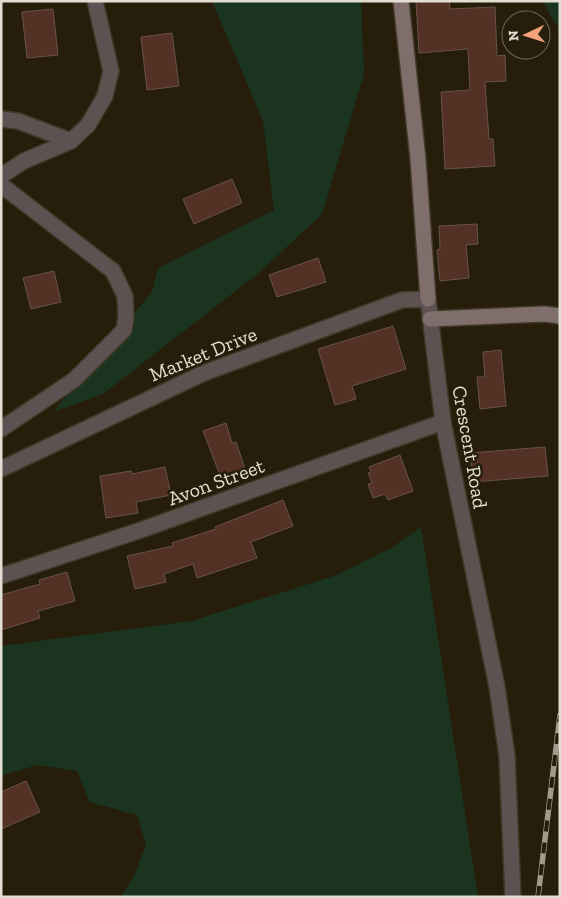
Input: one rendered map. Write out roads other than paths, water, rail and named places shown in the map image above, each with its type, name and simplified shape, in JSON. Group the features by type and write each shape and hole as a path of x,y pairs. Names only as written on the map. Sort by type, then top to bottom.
{"street":[{"path":"1,176 24,161 72,141 88,125 106,96 111,71 95,1"},
{"name":"Crescent Road","path":"401,1 418,159 428,299 443,422 498,697 507,756 513,897"},
{"path":"1,119 18,121 72,141"},
{"path":"1,185 113,271 125,296 126,318 124,330 74,380 1,429"},
{"name":"Market Drive","path":"1,469 204,372 402,300 428,299"},
{"path":"544,314 560,306"},
{"path":"430,319 544,314 560,316"},
{"name":"Avon Street","path":"1,576 138,531 443,422"}],"railway":[{"path":"538,897 560,715"}]}
